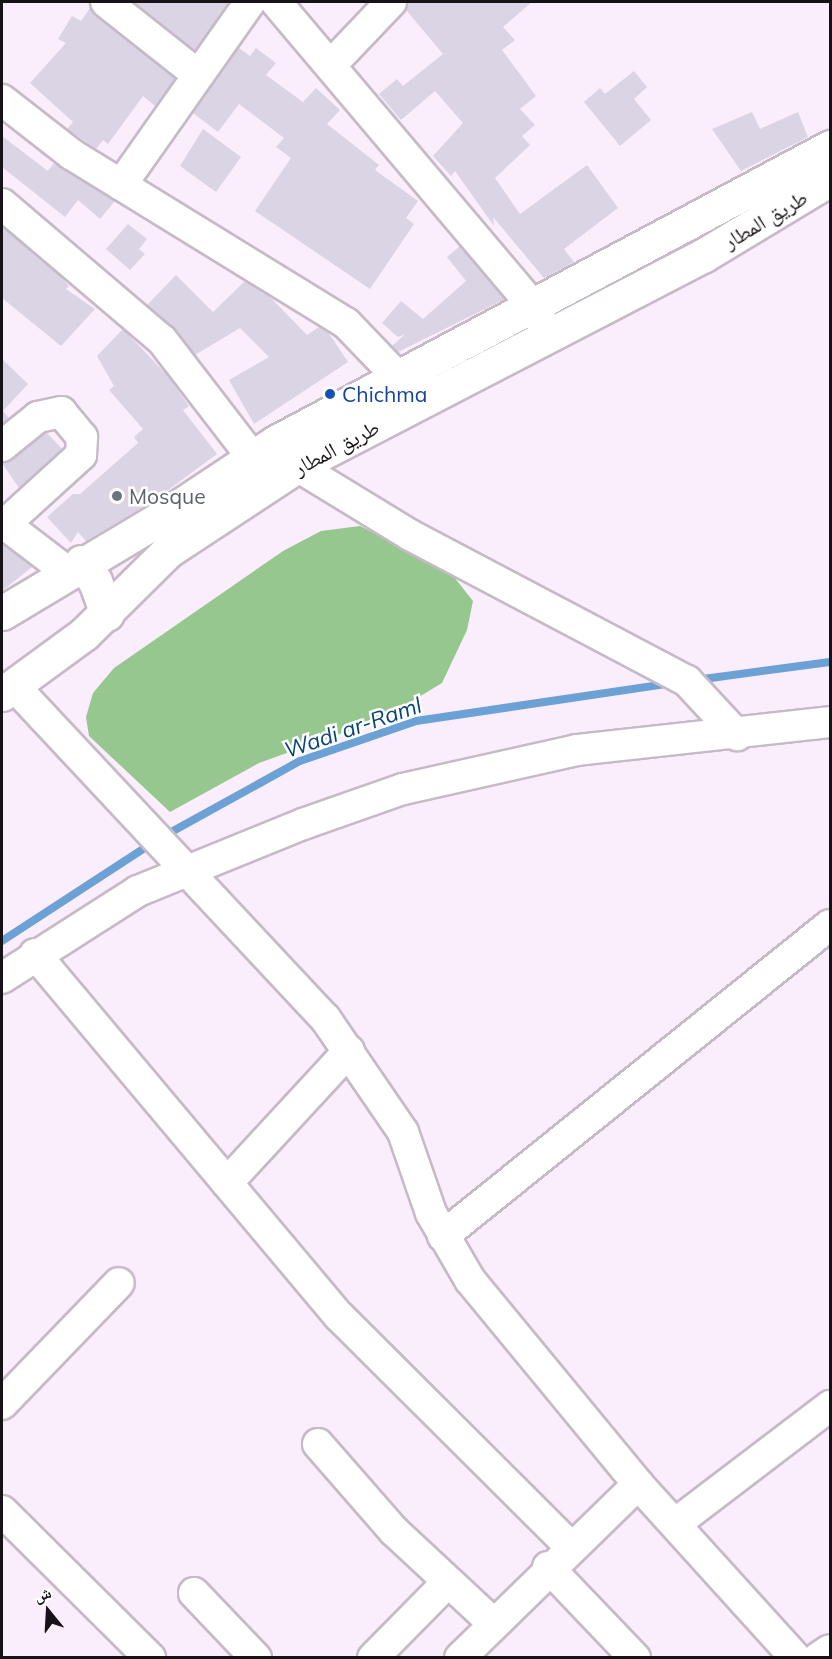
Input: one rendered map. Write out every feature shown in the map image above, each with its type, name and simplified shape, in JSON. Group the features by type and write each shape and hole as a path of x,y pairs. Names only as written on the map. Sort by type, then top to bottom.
{"main road":[{"name":"طريق المطار","path":"2,613 74,567 275,455 398,376 831,147"},
{"name":"طريق المطار","path":"8,690 107,614 168,551 275,455 413,407 704,255 831,179"},
{"path":"74,567 95,581 107,614"}],"street":[{"path":"121,185 250,2"},
{"path":"276,2 533,306 550,335"},
{"path":"331,65 391,2"},
{"path":"126,8 198,75"},
{"path":"2,100 44,135 121,185 212,237 346,323 398,376 413,407"},
{"path":"2,204 162,340 275,455 410,535 687,681 737,735"},
{"path":"2,446 38,417 61,412 82,437 81,455 3,524 74,567"},
{"path":"8,690 184,872 255,940 349,1051 412,1149 425,1201 470,1280 638,1484 796,1658"},
{"path":"2,978 103,910 184,872 351,806 469,772 577,750 737,735 831,722"},
{"path":"443,1236 831,925"},
{"path":"35,954 339,1316 570,1546"},
{"path":"227,1183 349,1051"},
{"path":"2,1404 119,1283"},
{"path":"675,1524 831,1406"},
{"path":"318,1444 371,1507 492,1622"},
{"path":"460,1658 492,1622 548,1567 638,1484"},
{"path":"2,1511 150,1658"},
{"path":"548,1567 635,1658"},
{"path":"373,1658 448,1582"},
{"path":"194,1593 256,1658"},
{"path":"818,1658 831,1650"}],"green space":[{"path":"360,526 450,572 473,601 467,630 442,683 384,718 259,763 170,812 89,736 86,717 93,693 114,668 283,551 321,531"}],"building":[{"path":"133,2 229,2 195,50"},
{"path":"408,2 532,2 503,27 515,40 502,50 536,96 520,109 535,125 522,136 530,145 495,178 520,214 587,165 618,208 564,249 574,262 544,278 493,217 494,226 455,171 451,176 433,156 463,123 435,91 401,120 379,94 397,79 403,86 443,54 406,10"},
{"path":"90,8 175,79 155,106 143,96 108,144 103,140 96,149 67,129 73,122 30,83 66,43 58,39 72,16 81,21"},
{"path":"239,48 250,56 256,48 276,63 266,75 303,102 316,88 340,110 327,124 379,165 375,170 418,201 406,218 414,224 370,289 255,211 291,158 276,147 284,138 239,104 218,132 193,113"},
{"path":"634,71 647,87 634,99 651,120 620,146 584,102 600,88 605,94"},
{"path":"752,112 760,129 798,112 808,137 741,171 712,129"},
{"path":"203,129 241,157 216,192 180,166"},
{"path":"2,136 48,171 54,163 115,201 100,219 78,200 65,217 2,167"},
{"path":"128,224 147,239 139,249 145,254 130,270 106,249"},
{"path":"2,226 54,270 69,286 66,289 95,309 61,346 2,298"},
{"path":"460,246 505,299 398,352 392,346 405,334 398,337 382,323 401,301 423,319 466,281 447,257"},
{"path":"176,275 213,312 245,281 270,297 307,335 319,327 328,332 348,362 254,424 229,380 269,357 240,328 195,355 147,305"},
{"path":"123,329 167,375 189,406 183,410 217,454 156,499 86,541 78,532 71,543 47,517 73,494 80,494 138,443 134,437 143,429 109,390 114,386 97,356"},
{"path":"2,359 28,384 3,411 9,418 2,424"},
{"path":"47,433 62,449 19,488 2,463"},
{"path":"2,543 32,567 2,591"}],"waterway":[{"name":"Wadi ar-Raml","path":"696,680 830,662"},
{"name":"Wadi ar-Raml","path":"164,836 300,761 416,721 672,683"},
{"name":"Wadi ar-Raml","path":"2,941 154,842"}],"place":[{"name":"Chichma","path":"330,394"},
{"name":"Mosque","path":"117,496"}]}
